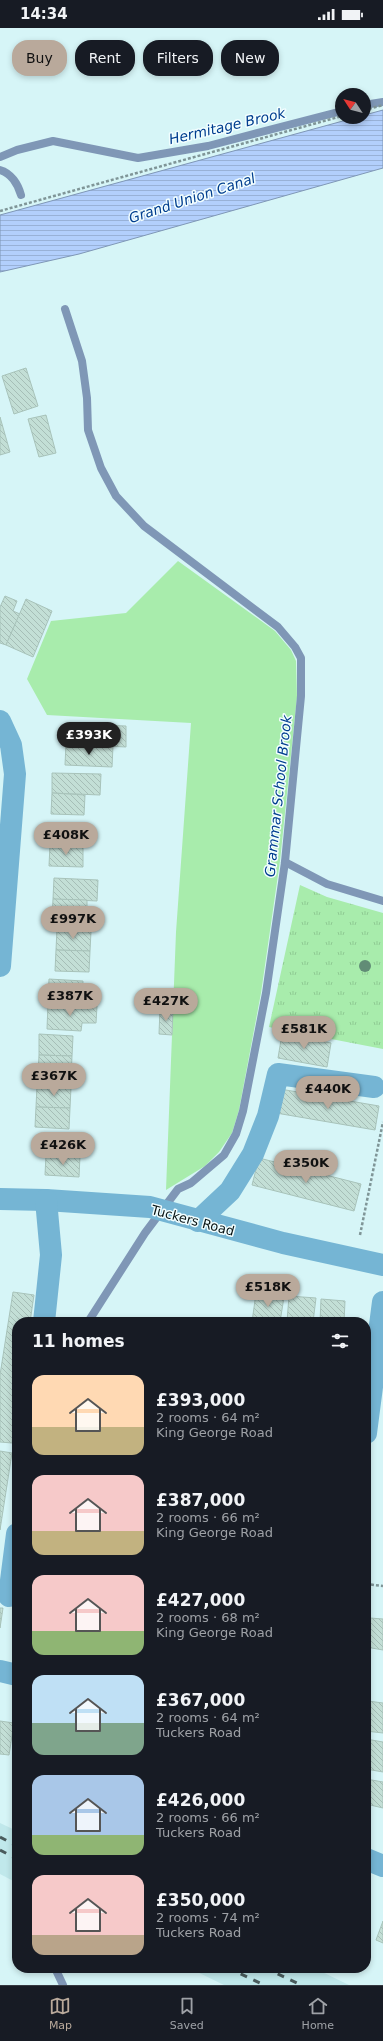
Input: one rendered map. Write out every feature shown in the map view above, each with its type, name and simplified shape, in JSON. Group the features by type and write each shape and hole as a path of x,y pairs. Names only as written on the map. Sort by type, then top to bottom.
{"street":[{"path":"0,721 11,745 15,774 1,936 0,966"},
{"path":"198,1221 230,1191 253,1154 268,1116 278,1074 374,1087"},
{"name":"Tuckers Road","path":"0,1199 46,1200 150,1207 282,1243 383,1264"},
{"path":"45,1317 51,1255 46,1200"},
{"path":"371,1394 383,1302"},
{"path":"9,1596 12,1573"},
{"path":"0,1671 12,1674"},
{"path":"371,1861 383,1866"}],"path":[{"path":"371,108 383,105"},
{"path":"0,211 335,118"},
{"path":"356,1259 383,1122"},
{"path":"371,1585 383,1586"}],"shaded area":[{"path":"0,1823 12,1829 12,1880 0,1874"},
{"path":"199,1973 324,1973 349,1985 224,1985"}],"green space":[{"path":"178,561 275,631 291,650 296,661 297,697 280,861 261,993 239,1110 232,1133 219,1152 205,1166 166,1190 176,932 191,723 47,715 27,679 51,621 126,613"},
{"path":"300,885 327,897 383,913 383,1049 269,1027"}],"water":[{"name":"Grand Union Canal","path":"383,110 383,168 79,254 0,272 0,215 335,123 371,124 371,113"}],"building":[{"path":"26,368 38,406 14,414 2,376"},
{"path":"46,415 56,453 39,457 28,419"},
{"path":"0,417 10,452 0,455"},
{"path":"5,596 17,601 13,611 20,614 6,645 0,643 0,607"},
{"path":"26,599 52,611 33,657 6,645"},
{"path":"67,724 126,726 126,747 66,744"},
{"path":"66,744 113,746 112,767 65,765"},
{"path":"52,773 101,774 100,795 52,793"},
{"path":"52,793 85,795 84,815 51,814"},
{"path":"50,824 84,826 83,846 50,845"},
{"path":"50,845 83,846 83,867 49,866"},
{"path":"54,878 98,880 97,901 53,899"},
{"path":"53,899 87,900 87,921 52,920"},
{"path":"57,929 91,931 90,951 56,950"},
{"path":"56,950 90,951 89,972 55,971"},
{"path":"49,979 83,981 82,1006 48,1004"},
{"path":"48,1004 97,1006 96,1023 82,1023 81,1031 47,1029"},
{"path":"160,1009 173,1009 172,1035 159,1034"},
{"path":"39,1034 73,1036 72,1056 39,1055"},
{"path":"282,1034 331,1043 327,1067 278,1058"},
{"path":"39,1055 72,1056 71,1077 38,1076"},
{"path":"37,1086 71,1087 70,1108 36,1107"},
{"path":"280,1089 379,1106 375,1130 276,1113"},
{"path":"36,1107 70,1108 69,1129 35,1127"},
{"path":"47,1134 80,1135 80,1156 46,1155"},
{"path":"46,1155 80,1156 79,1177 45,1175"},
{"path":"259,1158 361,1184 354,1211 252,1185"},
{"path":"13,1292 34,1295 31,1317 12,1317 12,1443 0,1442 0,1375"},
{"path":"256,1293 284,1297 281,1317 253,1317"},
{"path":"289,1296 316,1298 314,1317 287,1317"},
{"path":"321,1299 345,1301 344,1317 320,1317"},
{"path":"0,1451 12,1453 0,1530"},
{"path":"0,1608 3,1608 0,1628"},
{"path":"371,1618 383,1619 383,1650 371,1648"},
{"path":"371,1701 383,1703 383,1733 371,1732"},
{"path":"0,1721 12,1723 12,1736 9,1755 0,1754"},
{"path":"371,1740 383,1742 383,1772 371,1770"},
{"path":"371,1780 383,1782 383,1808 371,1805"},
{"path":"383,1921 383,1943 376,1940"}],"waterway":[{"name":"Hermitage Brook","path":"371,104 383,102"},
{"name":"Hermitage Brook","path":"0,157 17,150 53,141 138,158 208,146 335,113"},
{"name":"Grammar School Brook","path":"0,170 4,171 14,180 21,195"},
{"name":"Grammar School Brook","path":"65,309 82,361 87,398 88,430 101,468 116,496 144,526 278,627 295,647 301,658 301,696 285,862 266,993 243,1111 236,1134 224,1155 191,1183 178,1189 145,1233 91,1317"},
{"path":"285,862 327,884 383,901"},
{"name":"Grammar School Brook","path":"57,1973 63,1985"}],"railway":[{"path":"0,1837 12,1843"},
{"path":"0,1850 12,1856"},
{"path":"239,1973 264,1985"},
{"path":"276,1973 301,1985"}]}
